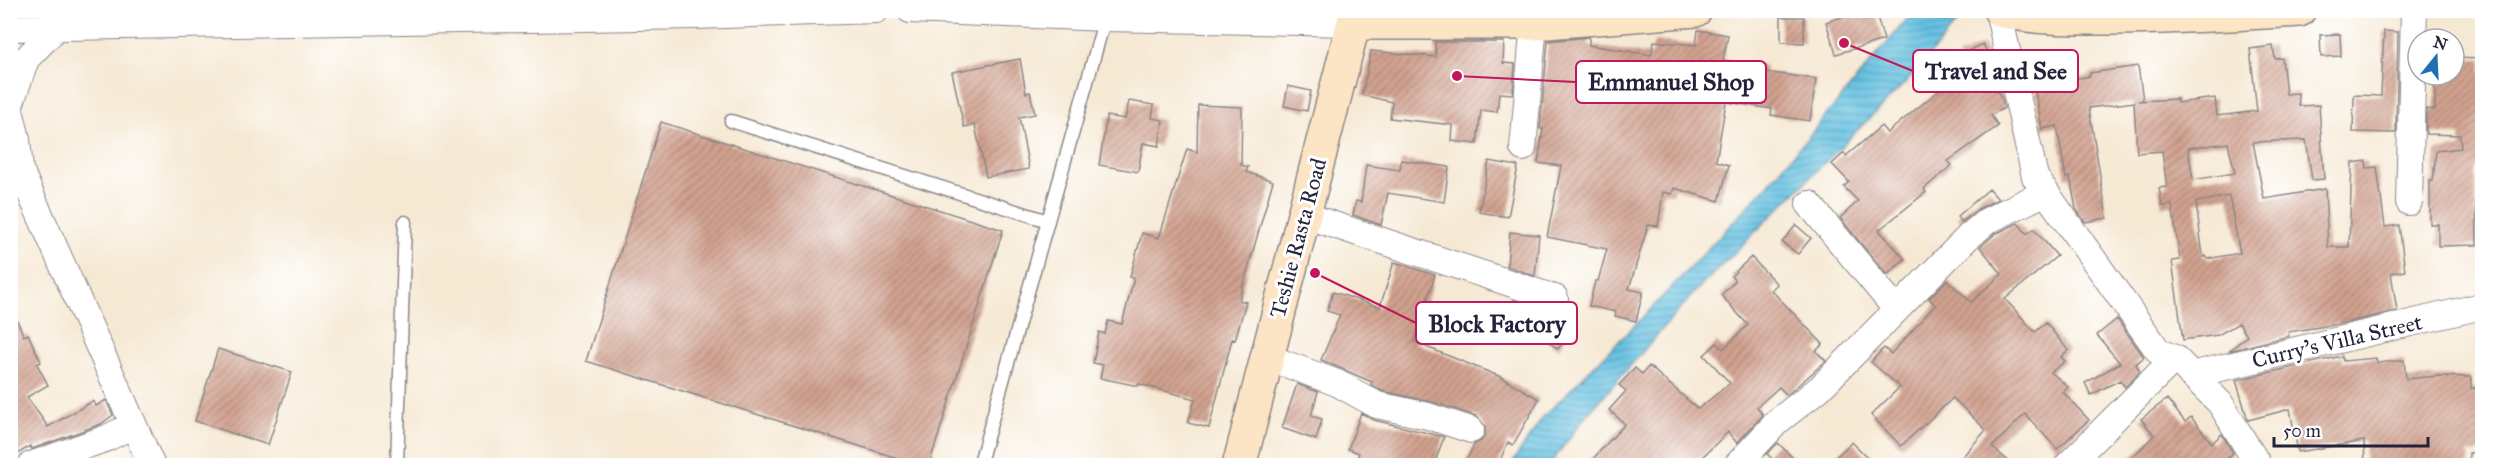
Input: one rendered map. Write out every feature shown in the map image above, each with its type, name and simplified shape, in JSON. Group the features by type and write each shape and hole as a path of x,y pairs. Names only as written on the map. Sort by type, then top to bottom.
{"street":[{"path":"10,28 695,16 876,10"},
{"path":"910,10 1356,17 1534,23 1695,10"},
{"path":"2259,465 2220,403 2183,367 2158,351 2044,193 2035,177 1999,10 2053,18 2164,18 2299,10"},
{"path":"2409,202 2414,10"},
{"name":"Teshie Rasta Road","path":"1239,465 1356,17"},
{"path":"1523,148 1534,23"},
{"path":"10,105 26,59 56,28"},
{"path":"10,110 17,139 20,170 152,465"},
{"path":"1736,465 1778,421 1820,388 1967,238 1987,221 2044,193"},
{"path":"1809,204 1896,309"},
{"path":"1304,215 1555,298"},
{"name":"Curry's Villa Street","path":"2183,367 2482,306"},
{"path":"1267,357 1336,383 1377,405 1428,416 1471,430"},
{"path":"2067,465 2183,367"},
{"path":"31,465 134,426"}],"lane":[{"path":"979,465 1106,14"},
{"path":"731,121 1048,221"},
{"path":"397,465 405,222"}],"water":[{"path":"1914,11 1947,11 1962,16 1914,74 1696,291 1580,423 1550,465 1511,465 1543,417 1649,311 1767,186"}],"building":[{"path":"1864,10 1875,10 1884,40 1836,54 1826,22"},
{"path":"1781,17 1804,17 1804,43 1781,42"},
{"path":"1698,30 1728,35 1723,60 1766,66 1765,72 1816,79 1810,121 1771,115 1772,109 1726,102 1716,161 1729,165 1719,201 1674,188 1672,194 1663,192 1658,226 1648,225 1629,289 1643,292 1636,321 1615,316 1616,312 1589,306 1595,281 1598,281 1607,249 1547,237 1561,166 1538,163 1543,129 1540,129 1548,41 1589,37 1589,45 1651,55 1654,41 1696,45"},
{"path":"2384,31 2398,32 2396,133 2353,132 2354,95 2381,96"},
{"path":"2340,34 2341,56 2321,57 2320,35"},
{"path":"1435,42 1504,42 1503,63 1515,64 1513,94 1499,93 1497,112 1481,110 1477,144 1452,141 1453,125 1390,118 1392,102 1362,95 1371,51 1436,57"},
{"path":"1983,44 1993,63 1984,68 2002,99 2004,108 1991,115 1998,126 1948,161 1952,165 1924,189 1926,192 1879,230 1905,259 1887,275 1840,218 1858,201 1844,187 1849,182 1832,164 1844,153 1846,156 1881,126 1887,133 1965,69 1958,56"},
{"path":"2273,46 2275,59 2282,58 2286,94 2298,93 2299,106 2319,105 2324,179 2312,180 2306,140 2253,142 2264,199 2325,189 2328,247 2349,247 2352,163 2366,161 2367,168 2377,167 2385,227 2399,225 2405,271 2391,273 2397,311 2288,332 2289,336 2229,351 2247,336 2239,323 2218,335 2183,340 2172,261 2180,260 2172,205 2162,206 2159,188 2167,187 2162,151 2137,153 2134,102 2089,108 2107,218 2085,222 2076,209 2070,177 2066,178 2057,126 2042,129 2034,86 2090,76 2090,73 2138,66 2143,100 2138,101 2177,99 2177,103 2215,98 2217,116 2257,111 2250,49","holes":["2228,143 2235,173 2193,180 2188,148","2229,196 2240,253 2207,259 2206,256 2203,257 2196,202"]},
{"path":"2466,58 2482,59 2482,168 2476,168 2477,245 2438,246 2438,224 2430,224 2430,181 2433,181 2436,151 2461,148 2460,135 2426,134 2426,109 2435,110 2435,87 2466,87"},
{"path":"1020,59 1026,93 1030,92 1035,114 1019,117 1029,169 986,177 975,125 964,127 952,72"},
{"path":"1288,86 1311,91 1307,111 1284,106"},
{"path":"1129,101 1154,105 1152,118 1163,120 1159,146 1143,143 1138,172 1099,165 1107,116 1125,119"},
{"path":"1198,105 1242,107 1241,165 1248,167 1246,172 1273,181 1239,300 1246,302 1235,340 1232,339 1209,428 1188,423 1195,399 1139,384 1138,386 1100,378 1103,365 1093,363 1099,332 1105,334 1108,321 1122,324 1134,278 1130,277 1142,233 1159,238 1187,149 1197,152"},
{"path":"661,122 1003,230 929,465 920,465 586,361"},
{"path":"1401,160 1449,167 1444,202 1388,193 1381,225 1353,215 1356,201 1361,202 1366,165 1400,170"},
{"path":"1489,161 1518,166 1508,217 1479,212"},
{"path":"1989,189 1998,199 1978,209 1962,222 1957,217"},
{"path":"2018,223 2027,234 2034,229 2057,256 2005,299 2035,332 2046,323 2068,350 2061,357 2065,361 2051,372 2068,387 2063,392 2089,420 2057,449 2025,414 1992,447 2013,465 1955,465 1986,430 1953,398 1901,446 1871,415 1900,387 1871,362 1884,348 1891,354 1935,305 1929,298 1947,280 1971,302 2002,274 1980,247 1995,234"},
{"path":"1796,225 1811,238 1798,254 1782,242"},
{"path":"1510,232 1539,235 1535,276 1507,266"},
{"path":"1751,257 1777,284 1771,290 1823,344 1816,351 1826,361 1787,395 1779,387 1757,407 1763,415 1737,443 1728,432 1694,465 1587,465 1625,424 1609,410 1626,391 1619,385 1635,368 1642,374 1649,366 1698,409 1730,383 1704,355 1717,343 1723,349 1748,325 1721,295 1735,281 1731,276"},
{"path":"1394,262 1435,275 1414,342 1501,377 1539,399 1513,445 1508,442 1498,465 1464,465 1474,445 1481,441 1485,434 1485,426 1476,416 1433,402 1382,391 1371,385 1372,382 1321,360 1340,315 1327,311 1333,292 1380,307"},
{"path":"1514,300 1554,313 1574,327 1558,349 1529,327 1526,336 1503,327"},
{"path":"10,305 24,336 28,334 41,362 37,364 48,385 27,397 48,427 93,401 96,406 106,400 113,415 101,424 32,449 30,446 10,459"},
{"path":"2117,319 2144,357 2136,364 2140,372 2125,387 2120,380 2091,395 2085,383 2120,363 2097,335"},
{"path":"218,349 292,372 268,445 195,421"},
{"path":"2342,356 2343,361 2376,358 2377,363 2404,360 2406,379 2437,376 2471,377 2471,388 2481,389 2482,452 2469,453 2469,465 2365,465 2364,441 2298,452 2290,409 2248,420 2236,380"},
{"path":"1297,384 1318,392 1311,416 1322,419 1316,440 1282,428"},
{"path":"2167,399 2185,422 2191,417 2212,443 2222,434 2233,453 2219,465 2125,465 2154,435 2141,419"},
{"path":"1361,413 1374,420 1444,437 1434,465 1355,465 1359,453 1348,449"},
{"path":"1852,442 1875,465 1827,465"},
{"path":"1778,443 1800,465 1779,465 1767,454"}],"place":[{"name":"Travel and See","path":"1844,43"},
{"name":"Emmanuel Shop","path":"1457,76"},
{"name":"Block Factory","path":"1315,273"}]}
